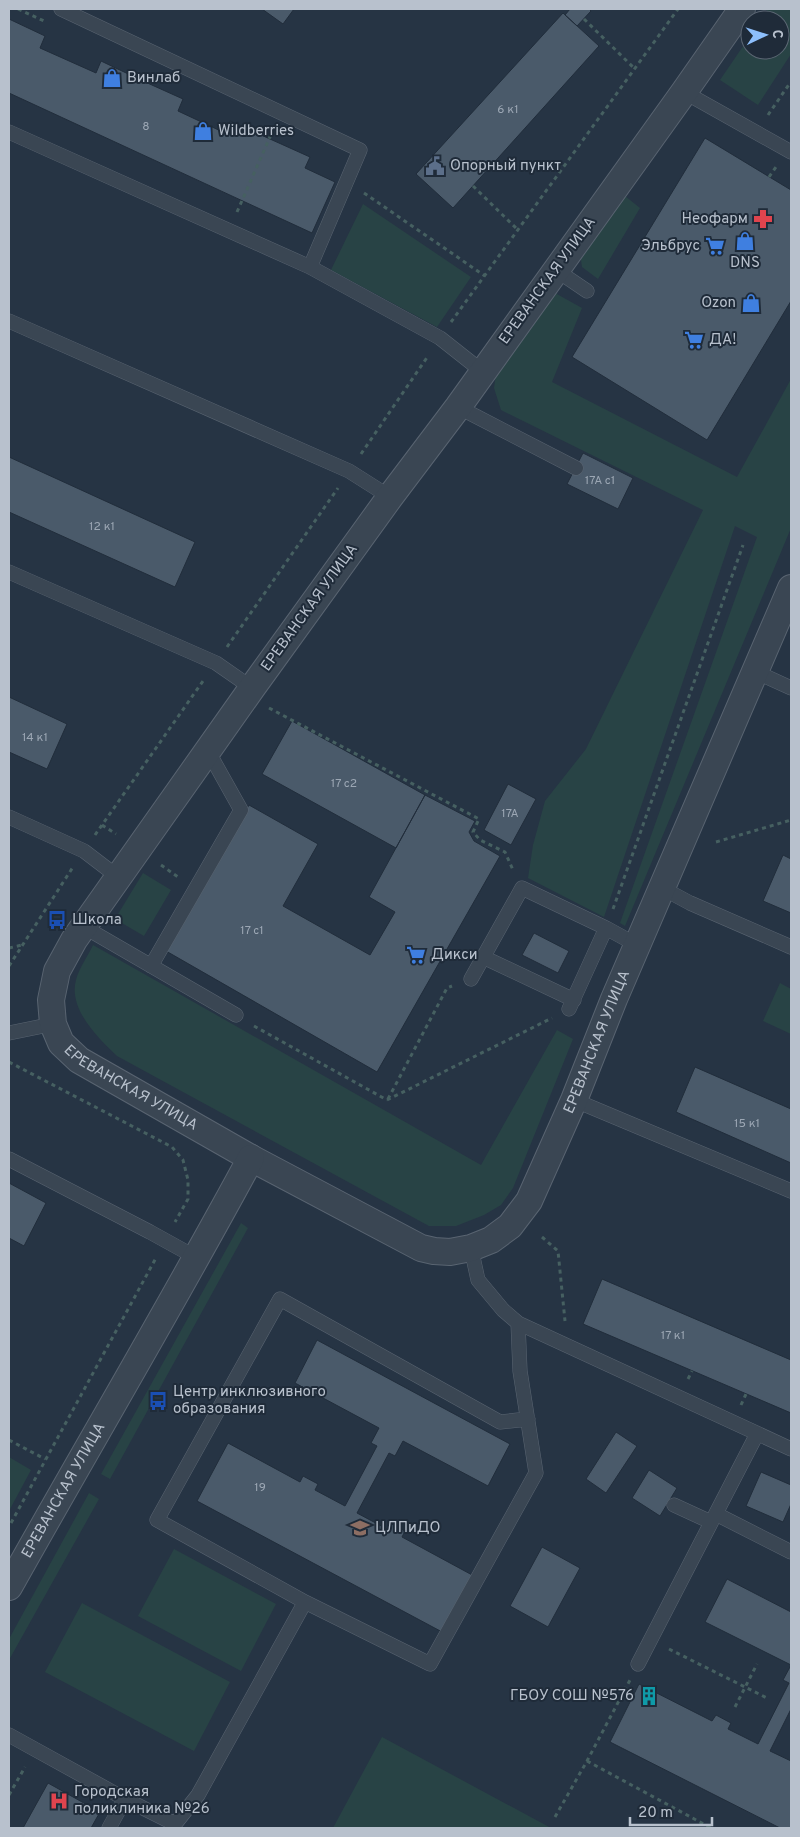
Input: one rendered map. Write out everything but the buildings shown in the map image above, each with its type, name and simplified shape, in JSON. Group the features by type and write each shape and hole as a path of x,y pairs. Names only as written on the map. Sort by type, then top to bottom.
{"street":[{"name":"ЕРЕВАНСКАЯ УЛИЦА","path":"742,9 458,407 390,497 249,692 74,940 57,971 51,1000 53,1024 61,1043 79,1060 251,1158 421,1248 450,1252 471,1248 491,1240 510,1226 529,1201 574,1100 614,999 791,588"},
{"name":"ЕРЕВАНСКАЯ УЛИЦА","path":"9,1587 197,1258 251,1158"}],"lane":[{"path":"61,9 360,150 310,267"},
{"path":"684,92 791,152"},
{"path":"9,132 310,267 440,338 483,372"},
{"path":"556,270 587,291"},
{"path":"9,321 349,471 390,497"},
{"path":"458,407 576,468"},
{"path":"9,572 216,663 249,692"},
{"path":"756,672 791,688"},
{"path":"151,966 241,810 208,751"},
{"path":"9,817 84,851 118,877"},
{"path":"471,979 522,888 637,945"},
{"path":"662,888 690,903 791,947"},
{"path":"84,927 236,1016"},
{"path":"483,957 572,1005 606,928"},
{"path":"9,1033 53,1024"},
{"path":"574,1100 791,1191"},
{"path":"9,1159 197,1258"},
{"path":"471,1248 478,1280 503,1310 518,1323 791,1449"},
{"path":"518,1323 520,1371 528,1419 536,1473 430,1664 305,1602 157,1520 280,1299 500,1422 528,1419"},
{"path":"638,1664 758,1434"},
{"path":"674,1505 714,1518 791,1552"},
{"path":"9,1735 125,1799 175,1824 198,1795 305,1602"},
{"path":"109,1828 125,1799"}],"path":[{"path":"9,966 84,851 440,338 678,9"},
{"path":"584,19 635,69"},
{"path":"756,132 791,82"},
{"path":"237,213 273,130"},
{"path":"473,186 518,230"},
{"path":"360,190 485,276"},
{"path":"606,928 743,545"},
{"path":"249,692 479,819 473,832 480,840 505,852 522,888"},
{"path":"716,842 791,820"},
{"path":"9,948 22,945"},
{"path":"387,1100 447,988 471,979"},
{"path":"387,1100 572,1005"},
{"path":"236,1016 387,1100"},
{"path":"9,1062 172,1147 183,1160 188,1180 188,1199 9,1528"},
{"path":"542,1237 558,1251 568,1346"},
{"path":"9,1440 45,1460"},
{"path":"651,1640 767,1698"},
{"path":"555,1817 638,1664"},
{"path":"735,1707 757,1664"},
{"path":"587,1760 711,1828"},
{"path":"9,1795 26,1764"}],"green space":[{"path":"791,9 790,56 790,10 767,10"},
{"path":"740,51 740,60 787,60 758,105 720,80"},
{"path":"625,196 640,208 598,279 582,267 579,246 595,239"},
{"path":"363,204 471,277 437,327 331,270"},
{"path":"555,293 582,308 552,382 737,477 791,379 791,528 625,926 620,923 757,537 735,526 604,917 528,878 533,845 545,801 586,749 703,510 501,410 494,388 497,368"},
{"path":"143,873 171,890 144,936 115,919"},
{"path":"93,945 481,1165 557,1030 573,1039 513,1188 501,1205 484,1215 456,1226 429,1226 117,1056 87,1023 76,1002 77,976"},
{"path":"780,983 791,989 791,1034 763,1021"},
{"path":"241,1223 248,1228 110,1479 101,1474"},
{"path":"9,1457 31,1470 9,1511"},
{"path":"89,1493 99,1499 9,1660 9,1639"},
{"path":"174,1549 276,1604 241,1671 138,1616"},
{"path":"82,1603 230,1682 194,1751 45,1672"},
{"path":"382,1737 551,1828 333,1828"}],"place":[{"name":"Винлаб","path":"112,78"},
{"name":"Wildberries","path":"203,131"},
{"name":"Опорный пункт","path":"435,166"},
{"name":"Неофарм","path":"763,219"},
{"name":"DNS","path":"745,241"},
{"name":"Эльбрус","path":"715,246"},
{"name":"Ozon","path":"751,303"},
{"name":"ДА!","path":"694,340"},
{"name":"Школа","path":"57,920"},
{"name":"Дикси","path":"416,955"},
{"name":"Центр инклюзивного образования","path":"158,1401"},
{"name":"ЦЛПиДО","path":"360,1528"},
{"name":"ГБОУ СОШ №576","path":"649,1696"},
{"name":"Городская поликлиника №26","path":"59,1801"}]}
